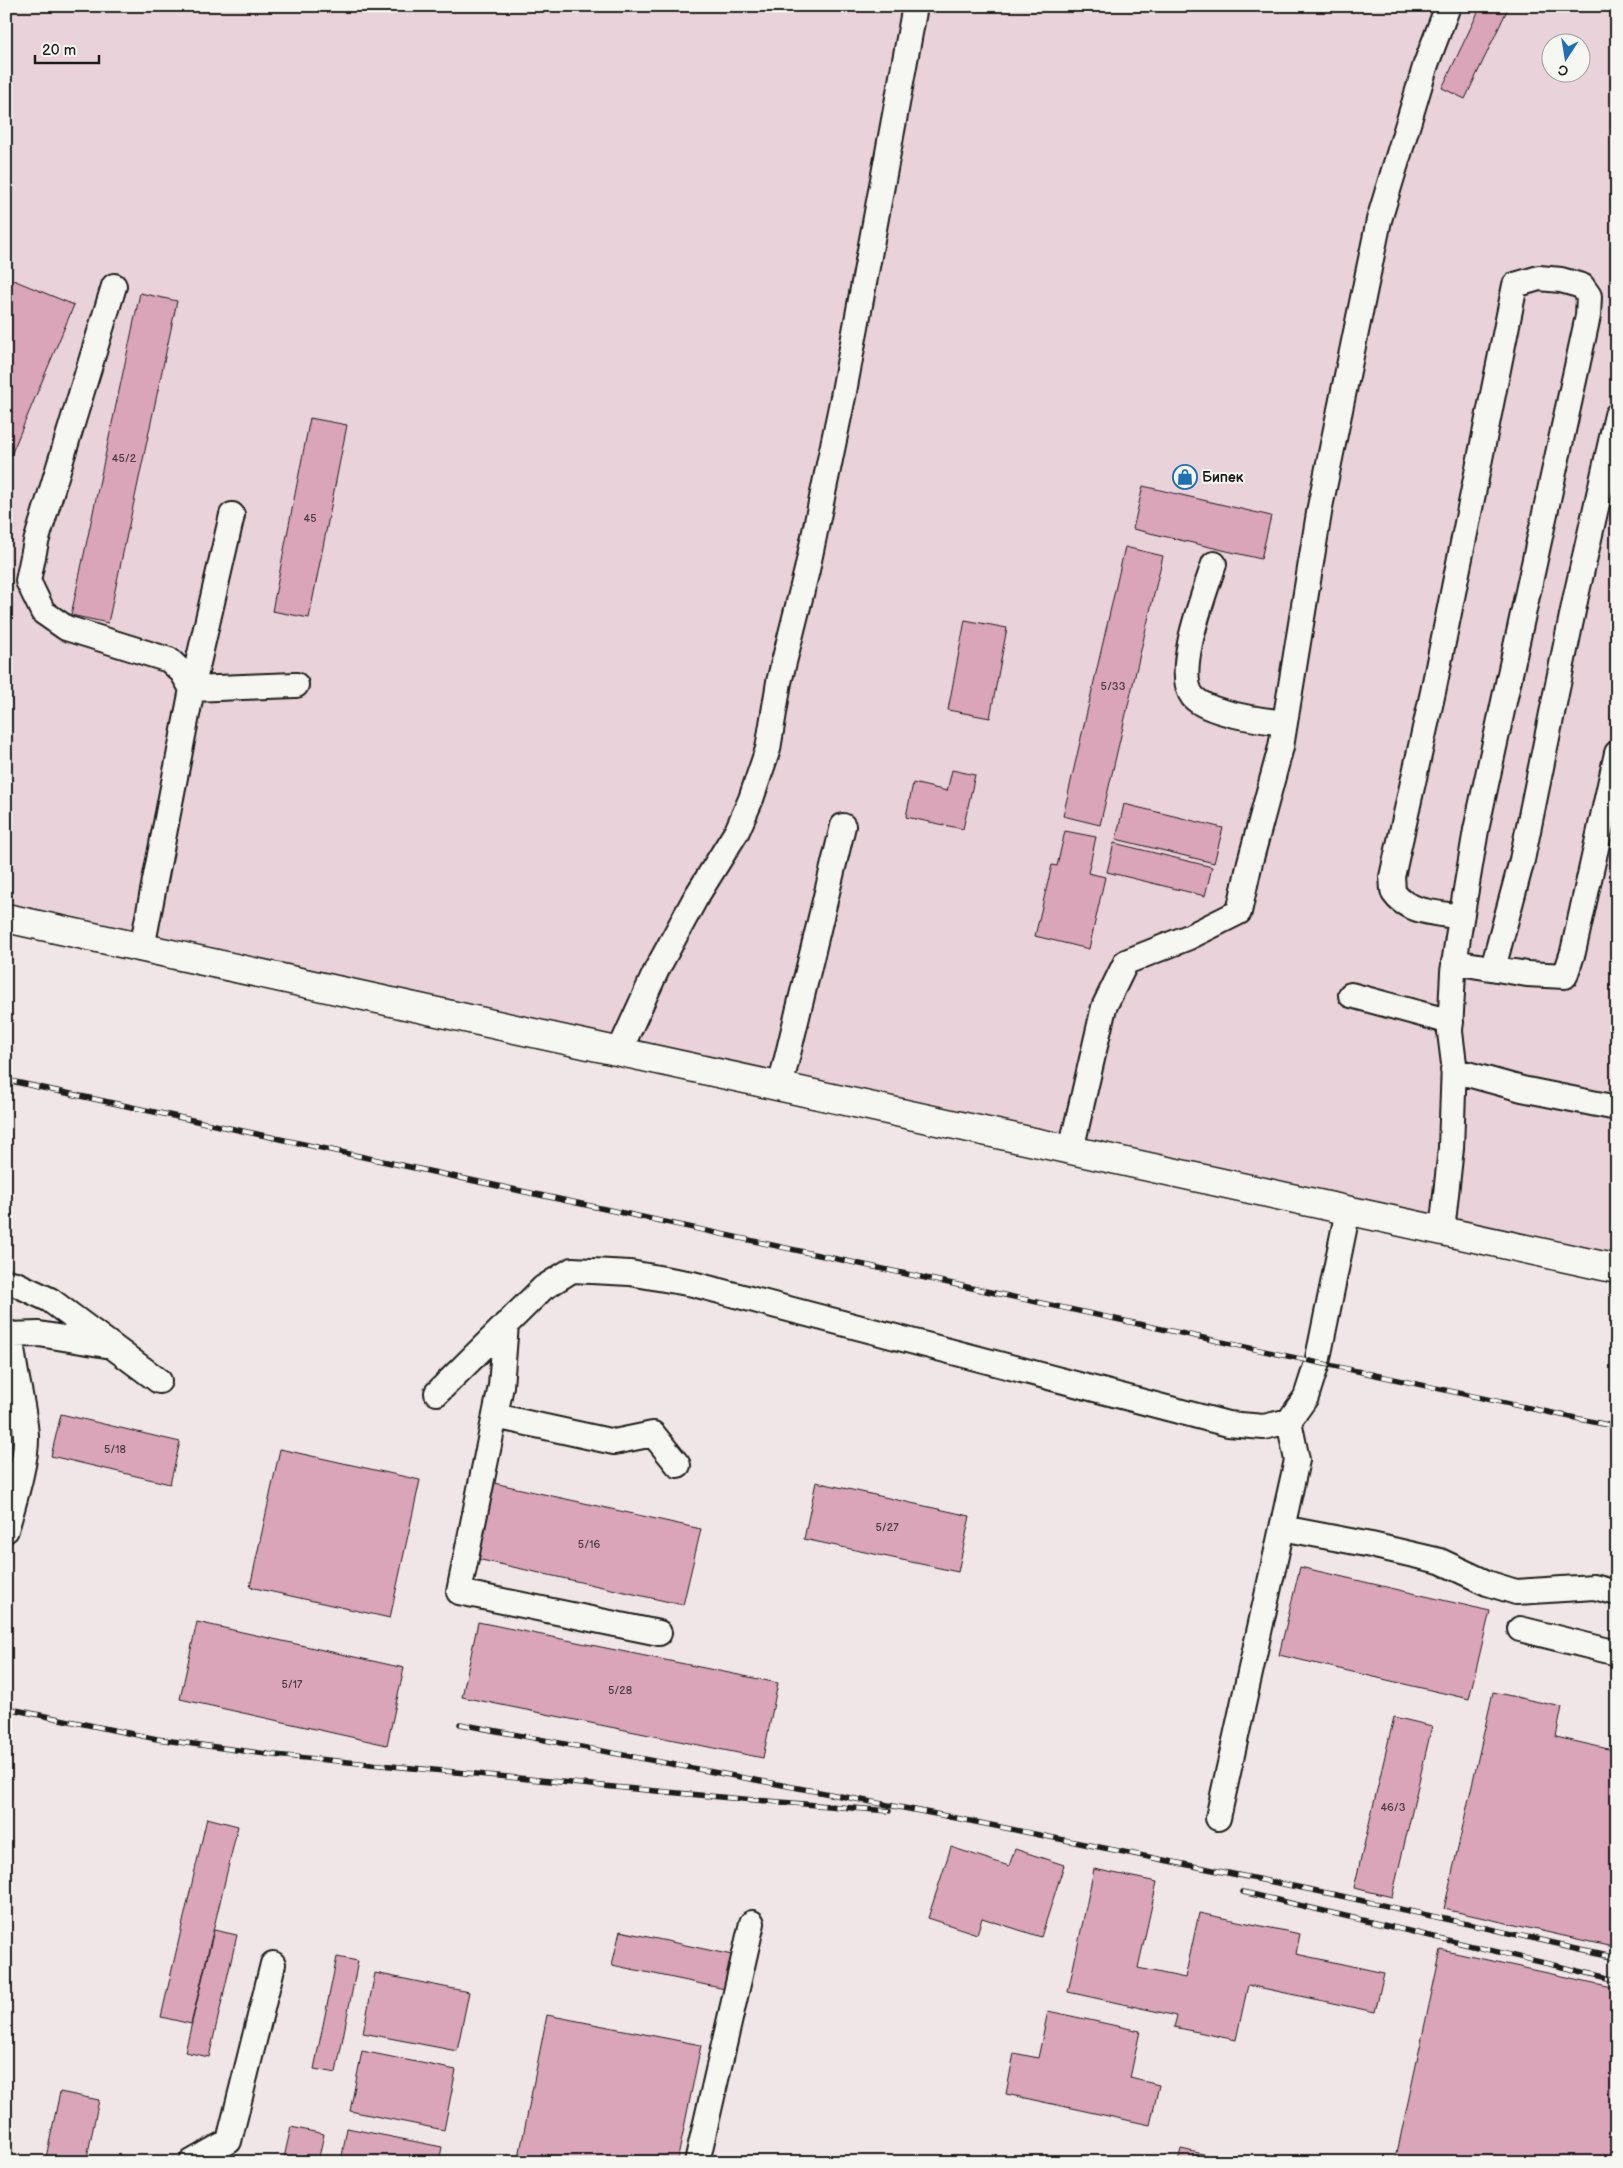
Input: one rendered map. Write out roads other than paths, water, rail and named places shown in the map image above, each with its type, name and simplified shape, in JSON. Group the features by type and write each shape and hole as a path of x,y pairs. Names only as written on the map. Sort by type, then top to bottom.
{"main road":[{"path":"6,918 1617,1269"}],"street":[{"path":"619,1052 657,969 696,897 737,831 751,800 768,749 779,682 807,570 843,397 915,6"},
{"path":"1071,1150 1104,1007 1126,962 1189,937 1239,912 1250,862 1281,747 1320,507 1379,220 1426,64 1448,6"},
{"path":"1442,1231 1451,1148 1453,1070 1451,1022 1454,962 1461,917 1476,830 1588,316 1589,296 1582,286 1561,280 1539,278 1515,284 1433,692 1392,877 1393,892 1403,903 1423,910 1461,917"},
{"path":"114,286 36,542 28,581 43,612 66,628 169,660 182,672 192,690"},
{"path":"1493,968 1522,860 1576,596 1617,415"},
{"path":"142,948 192,690 232,515"},
{"path":"1214,564 1187,650 1186,676 1193,696 1204,704 1242,718 1284,723"},
{"path":"192,690 296,685"},
{"path":"1454,962 1527,974 1565,976 1575,943 1617,753"},
{"path":"780,1087 843,826"},
{"path":"1350,995 1451,1022"},
{"path":"1453,1070 1522,1089 1617,1108"},
{"path":"437,1393 543,1288 572,1270 630,1273 693,1284 1228,1424 1264,1427 1289,1421 1306,1397 1317,1363 1348,1210"},
{"path":"6,1282 16,1284 50,1300 116,1347 159,1381"},
{"path":"506,1324 501,1386 458,1592 659,1633"},
{"path":"6,1530 19,1479 26,1438 9,1334 39,1334 116,1347"},
{"path":"495,1416 614,1442 653,1434 678,1465"},
{"path":"1218,1818 1297,1460 1289,1421"},
{"path":"1282,1528 1371,1545 1440,1561 1488,1583 1516,1592 1594,1588 1617,1593"},
{"path":"1520,1629 1617,1653"},
{"path":"697,2162 752,1923"},
{"path":"192,2162 230,2140 273,1964"}],"railway":[{"path":"6,1080 1617,1427"},
{"path":"6,1708 157,1739 274,1755 889,1811"},
{"path":"460,1724 946,1816 1332,1894 1617,1957"},
{"path":"1243,1892 1617,1980"}],"place":[{"name":"Бипек","path":"1185,477"}]}
